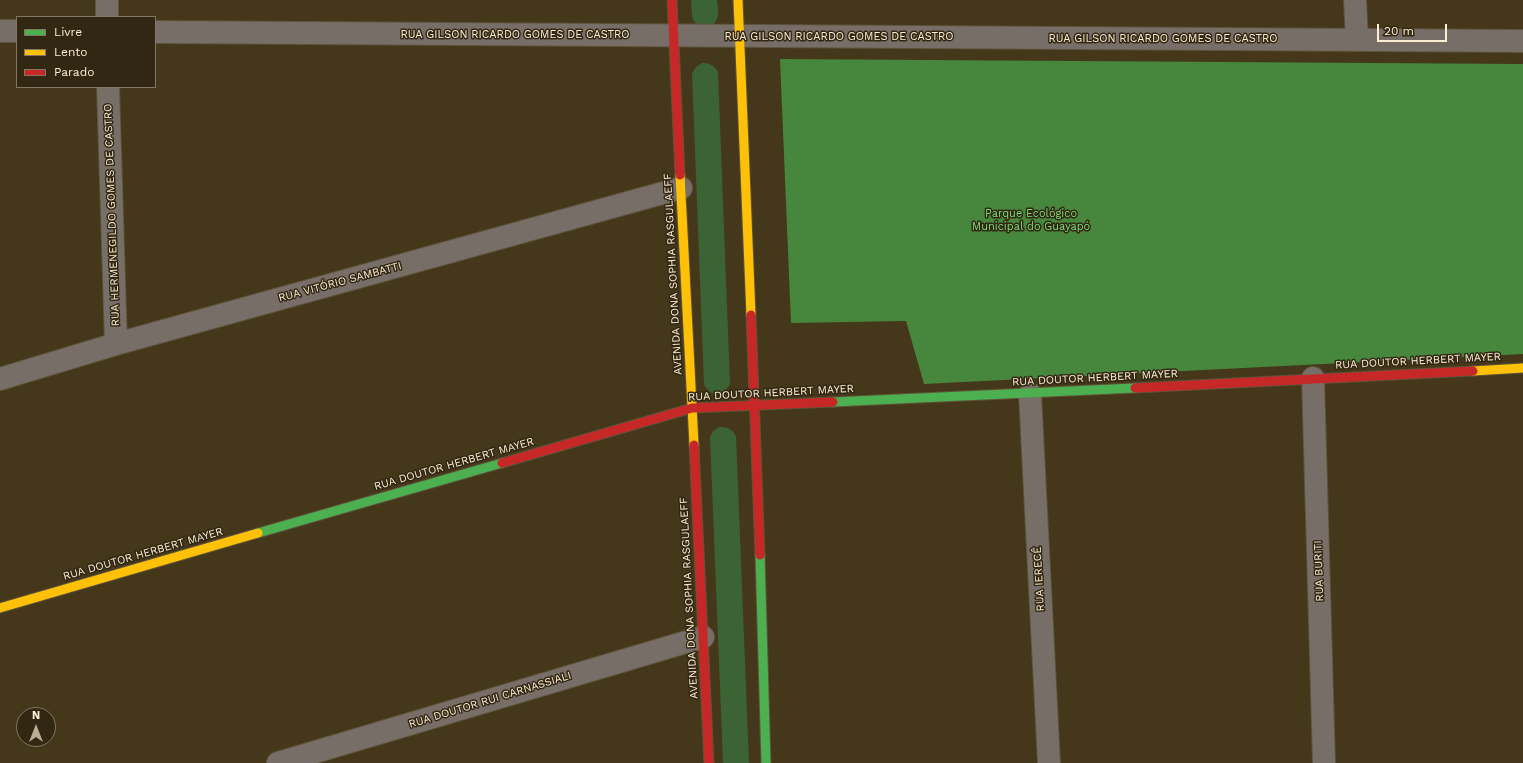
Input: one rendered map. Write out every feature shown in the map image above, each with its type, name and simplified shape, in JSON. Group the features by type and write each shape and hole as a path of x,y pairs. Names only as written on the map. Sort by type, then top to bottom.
{"street":[{"path":"107,0 107,16"},
{"name":"AVENIDA DONA SOPHIA RASGULAEFF","path":"672,0 709,763"},
{"path":"738,0 755,405 766,763"},
{"path":"1355,0 1357,40"},
{"path":"0,31 16,32"},
{"name":"RUA GILSON RICARDO GOMES DE CASTRO","path":"156,32 1523,41"},
{"name":"RUA HERMENEGILDO GOMES DE CASTRO","path":"108,88 116,344"},
{"name":"RUA VITÓRIO SAMBATTI","path":"0,379 116,344 681,188"},
{"name":"RUA DOUTOR HERBERT MAYER","path":"0,608 692,408 1030,394 1523,368"},
{"name":"RUA BURITI","path":"1313,378 1324,763"},
{"name":"RUA IERECÊ","path":"1030,394 1049,763"},
{"name":"RUA DOUTOR RUI CARNASSIALI","path":"278,763 703,636"}],"green space":[{"path":"691,0 717,0 718,15 717,19 712,25 705,27 695,23 692,17"},
{"name":"Parque Ecológico Municipal do Guayapó","path":"780,59 1523,64 1523,354 924,384 906,321 791,323"},
{"path":"702,63 712,65 718,72 730,384 724,391 717,394 710,392 704,385 692,73 696,67"},
{"path":"719,427 729,429 736,436 749,763 723,763 710,437 713,431"}],"traffic: fast":[{"path":"833,402 1135,388"},
{"path":"258,533 502,463"},
{"path":"760,555 766,763"}],"traffic: slow":[{"path":"738,0 751,315"},
{"path":"680,175 694,445"},
{"path":"1473,371 1523,368"},
{"path":"0,608 258,533"}],"traffic: jam":[{"path":"672,0 680,175"},
{"path":"751,315 760,555"},
{"path":"1135,388 1473,371"},
{"path":"502,463 692,408 833,402"},
{"path":"694,445 709,763"}]}
